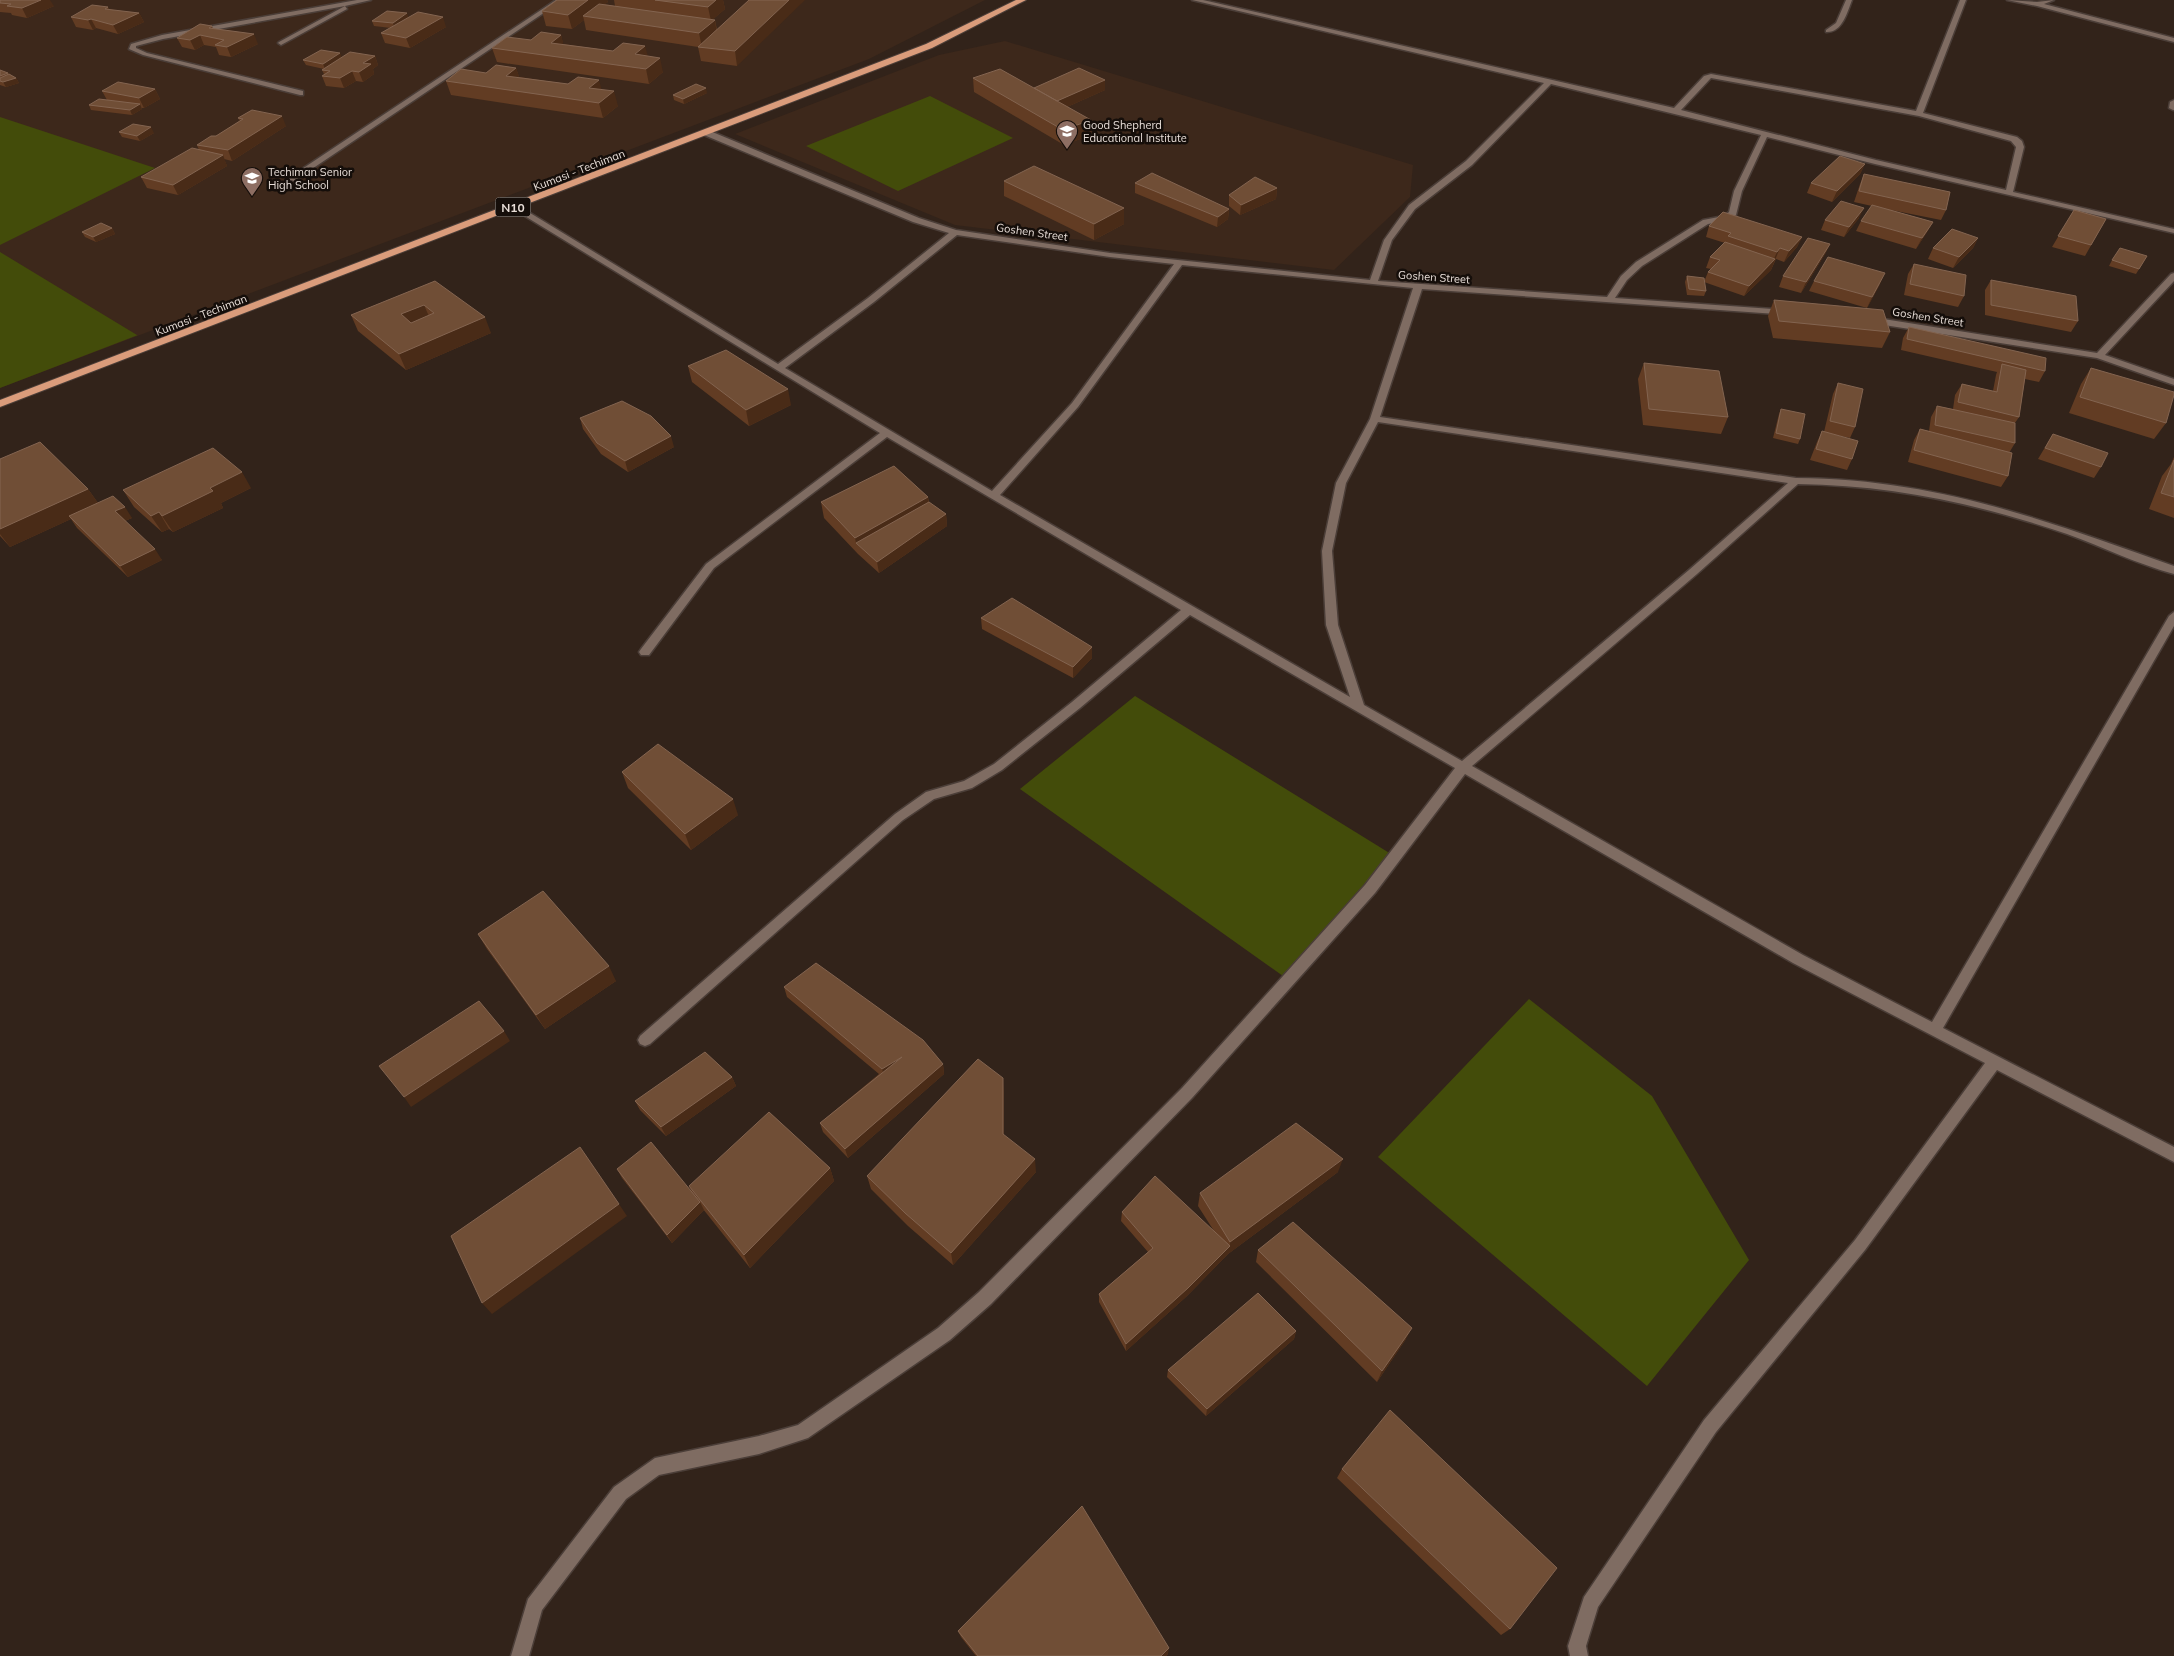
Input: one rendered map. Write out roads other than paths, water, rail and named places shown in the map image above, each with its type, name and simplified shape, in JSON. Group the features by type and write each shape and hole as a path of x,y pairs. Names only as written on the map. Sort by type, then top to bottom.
{"highway":[{"name":"Kumasi - Techiman","path":"0,404 929,46 1022,0"}],"street":[{"path":"300,93 145,54 132,49 133,45 162,36 368,0"},
{"path":"291,178 560,0"},
{"path":"1195,0 1676,111 2009,193 2174,231"},
{"path":"1828,31 1839,24 1849,0"},
{"path":"1919,114 1963,0"},
{"path":"2010,0 2037,4 2174,40"},
{"path":"2037,4 2051,0"},
{"path":"281,43 356,2"},
{"path":"1676,111 1706,77 1711,76 1919,114 2019,142 2020,147 2009,193"},
{"path":"1373,283 1388,240 1412,207 1469,164 1549,82"},
{"name":"Goshen Street","path":"707,133 916,220 955,232 1110,255 1373,283 1794,313"},
{"path":"1610,300 1624,278 1639,264 1706,222 1727,218 1733,213 1738,191 1766,134"},
{"path":"514,207 779,368 1189,610 1798,959 2174,1155"},
{"path":"779,368 871,300 955,232"},
{"path":"994,495 1074,405 1179,263"},
{"path":"2099,356 2174,276"},
{"path":"1359,708 1332,625 1326,551 1342,483 1375,419 1418,287"},
{"name":"Goshen Street","path":"1862,319 2099,356 2174,382"},
{"path":"1375,419 1796,481 1840,480 1883,484 1969,502 2056,527 2174,570"},
{"path":"645,652 710,566 887,432"},
{"path":"520,1656 534,1605 620,1493 655,1466 759,1445 802,1432 944,1334 985,1298 1187,1093 1370,889 1464,766 1693,572 1796,481"},
{"path":"645,1040 899,817 930,795 968,786 998,767 1076,705 1189,610"},
{"path":"1935,1029 2174,616"},
{"path":"1579,1656 1577,1646 1590,1603 1710,1426 1860,1245 1995,1061"}],"place":[{"name":"Good Shepherd Educational Institute","path":"1067,150"},
{"name":"Techiman Senior High School","path":"252,197"}]}
